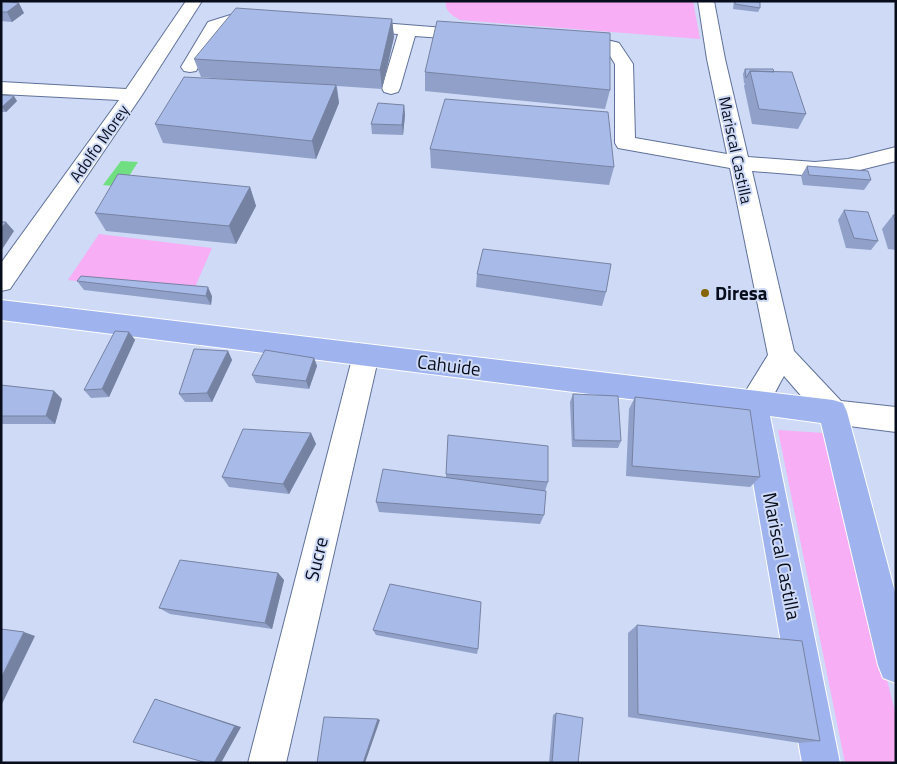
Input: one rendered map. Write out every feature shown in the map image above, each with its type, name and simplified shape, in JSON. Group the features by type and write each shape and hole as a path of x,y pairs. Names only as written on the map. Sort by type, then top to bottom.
{"main road":[{"name":"Cahuide","path":"1,310 833,412"},
{"name":"Mariscal Castilla","path":"753,402 821,763"},
{"name":"Mariscal Castilla","path":"833,412 896,666"}],"street":[{"name":"Adolfo Morey","path":"1,282 132,95 194,1"},
{"name":"Mariscal Castilla","path":"706,1 738,163 782,356 833,412"},
{"path":"190,67 214,26 240,18 279,20"},
{"path":"339,25 487,36"},
{"path":"391,88 408,30"},
{"path":"553,40 590,42 613,47 624,64 625,143 738,163 816,169 848,166 896,154"},
{"path":"1,88 132,95"},
{"name":"Sucre","path":"267,763 366,355"},
{"path":"753,402 782,356"},
{"name":"Cahuide","path":"833,412 896,420"}],"shaded area":[{"path":"446,1 693,1 700,39 460,20 446,8"},
{"path":"121,161 138,162 122,187 103,185"},
{"path":"99,234 212,248 192,294 68,280"},
{"path":"778,430 824,433 896,715 896,763 845,763"}],"building":[{"path":"1,1 19,3 7,12 1,12"},
{"path":"735,1 760,2 760,8 735,4"},
{"path":"236,8 392,19 380,70 194,59"},
{"path":"437,21 610,33 610,90 425,72"},
{"path":"745,69 773,69 774,72 750,71 746,78"},
{"path":"750,71 792,72 806,114 759,109"},
{"path":"184,77 336,85 312,141 155,124"},
{"path":"1,95 14,96 1,107"},
{"path":"445,99 608,112 614,167 430,149"},
{"path":"378,103 404,105 402,125 371,124"},
{"path":"807,166 868,171 871,180 809,175"},
{"path":"118,174 250,187 229,226 95,213"},
{"path":"844,210 868,212 878,241 854,238"},
{"path":"1,222 6,222 1,229"},
{"path":"483,249 611,264 606,292 477,274"},
{"path":"81,276 208,287 206,296 77,281"},
{"path":"115,331 129,332 102,389 84,390"},
{"path":"194,349 228,351 207,393 179,394"},
{"path":"265,350 314,358 306,381 252,375"},
{"path":"1,385 54,391 46,416 1,416"},
{"path":"573,394 618,396 621,441 574,440"},
{"path":"635,397 750,410 760,477 632,466"},
{"path":"243,429 311,433 283,484 222,477"},
{"path":"448,435 548,446 548,482 446,474"},
{"path":"383,469 546,491 544,515 376,502"},
{"path":"180,560 278,573 265,623 159,608"},
{"path":"390,584 481,602 478,649 373,630"},
{"path":"637,625 802,641 820,741 638,714"},
{"path":"1,629 24,632 1,678"},
{"path":"155,699 235,726 214,763 207,763 133,742"},
{"path":"556,713 583,718 578,763 552,763"},
{"path":"324,717 378,719 363,763 317,763"}],"place":[{"name":"Diresa","path":"705,293"}]}
